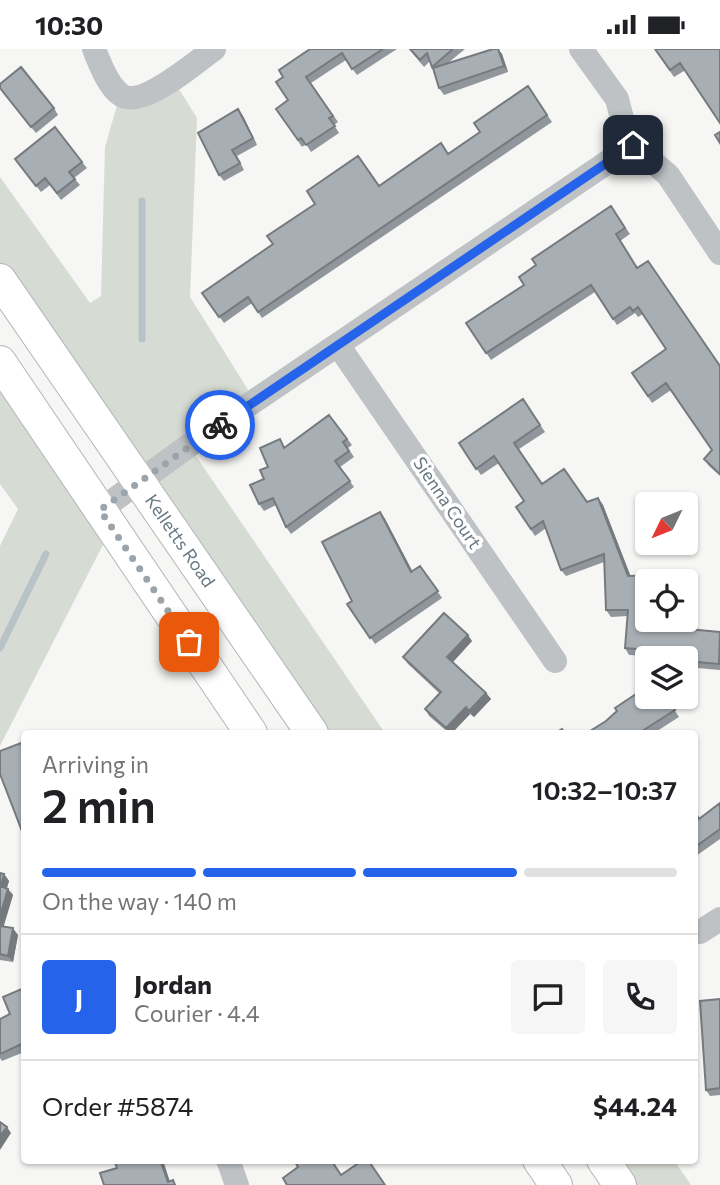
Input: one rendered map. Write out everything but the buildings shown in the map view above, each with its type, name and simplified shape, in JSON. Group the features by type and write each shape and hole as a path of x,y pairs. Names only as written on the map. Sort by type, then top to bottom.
{"main road":[{"name":"Kelletts Road","path":"0,280 310,730"},
{"path":"0,362 249,730"},
{"path":"542,1164 556,1185"},
{"path":"606,1164 620,1185"}],"street":[{"path":"94,49 116,90 127,98 135,99 150,94 214,49"},
{"path":"581,49 617,99 624,117 626,134 633,145 668,175 720,253"},
{"path":"100,510 633,145"},
{"name":"Sienna Court","path":"338,345 555,661"},
{"path":"229,1164 237,1185"}],"shaded area":[{"path":"172,78 197,118 190,297 255,401 189,446 383,730 310,730 0,280 0,177 90,303 101,296 105,147 120,95"},
{"path":"0,362 112,527 0,746 0,546 18,509 0,484"},
{"path":"606,1164 677,1164 691,1185 620,1185"}],"waterway":[{"path":"142,201 142,339"},
{"path":"0,648 46,554"}],"way so far":[{"path":"189,642 100,510 220,425"}],"route":[{"path":"220,425 633,145"}]}
